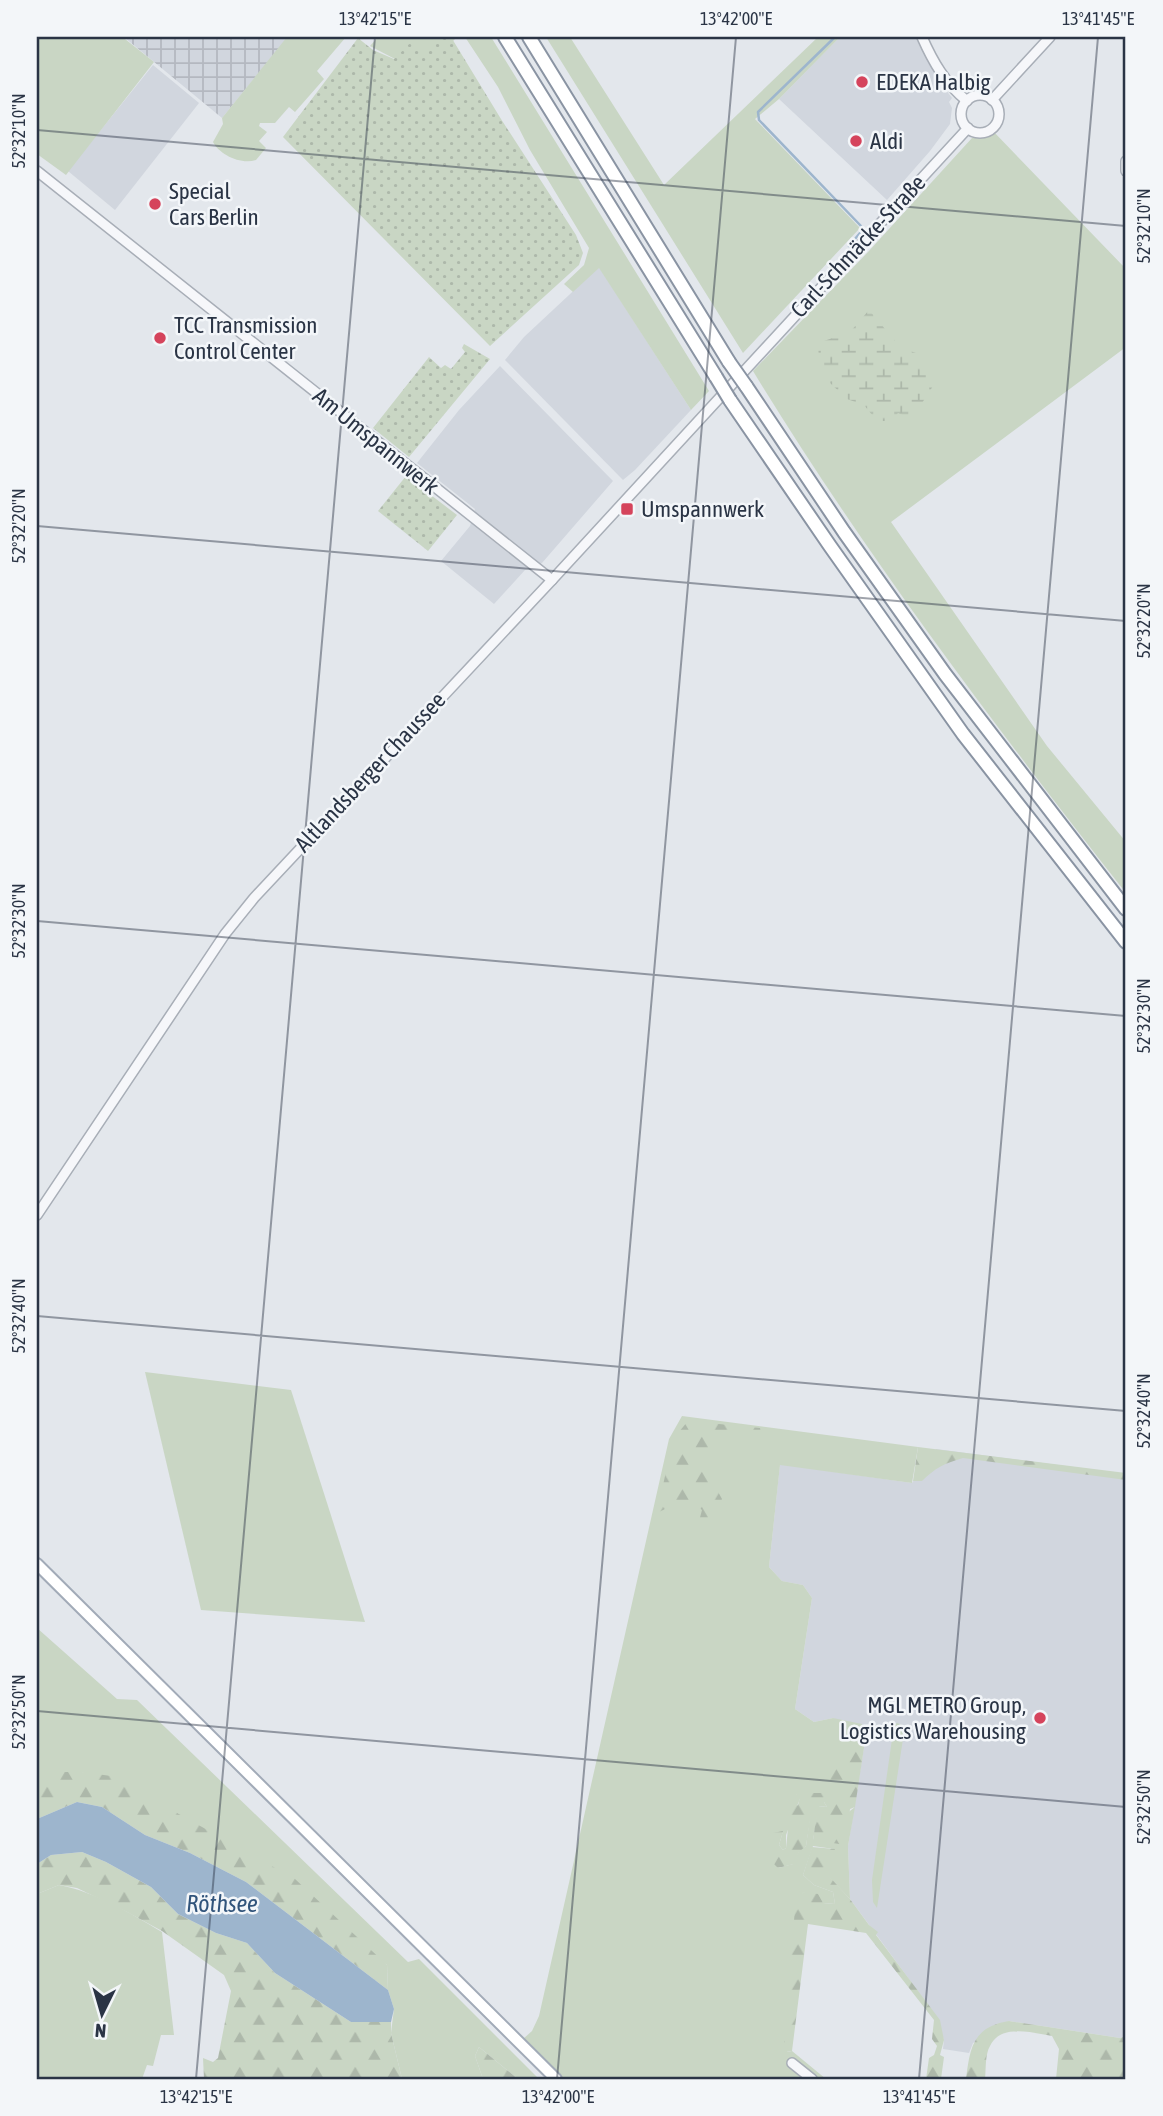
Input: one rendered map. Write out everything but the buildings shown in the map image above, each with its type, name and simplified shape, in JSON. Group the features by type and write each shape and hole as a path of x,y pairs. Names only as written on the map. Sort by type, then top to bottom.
{"highway":[{"path":"505,37 730,400 830,546 963,734 1126,942"},
{"path":"529,37 729,362 844,532 945,674 1126,909"}],"main road":[{"path":"37,1564 556,2079"}],"street":[{"path":"922,37 946,82 967,101"},
{"path":"992,100 1050,37"},
{"path":"981,95 992,100 998,109 995,125 981,133 968,128 961,114 967,101 981,95"},
{"name":"Carl-Schmäcke-Straße","path":"748,365 968,128"},
{"path":"1126,161 1126,171"},
{"name":"Am Umspannwerk","path":"37,172 552,580"},
{"name":"Altlandsberger Chaussee","path":"37,1215 240,915 748,365"},
{"path":"792,2063 812,2079"}],"shaded area":[{"path":"126,37 288,37 222,118"},
{"path":"840,37 917,37 936,77 952,98 949,102 952,108 950,124 887,200 779,99"},
{"name":"Special Cars Berlin","path":"153,65 199,103 115,210 68,171"},
{"path":"599,267 691,410 623,480 505,360 524,337"},
{"path":"500,366 613,481 542,563 525,570 494,604 441,561 470,526 475,509 417,463 459,410"},
{"path":"936,1449 1126,1474 1126,2036 1120,2038 1009,2021 973,2043 969,2053 943,2049 944,2040 934,2013 850,1899 848,1846 866,1735 833,1718 814,1722 795,1709 812,1598 803,1585 782,1581 769,1567 780,1464 912,1483"}],"green space":[{"path":"37,37 126,37 125,39 154,62 66,175 37,154"},
{"path":"287,37 346,37 317,71 324,79 295,112 289,107 275,123 260,123 259,126 267,132 259,141 266,148 256,160 243,161 231,157 220,151 213,142 223,124 222,118"},
{"path":"378,37 457,37 447,47 395,59 370,46"},
{"path":"434,37 451,37 576,235 583,253 579,265 490,346 283,137 358,38 373,50 394,59 411,42 423,52"},
{"path":"465,37 491,37 709,391 691,410 599,268 573,292 564,284 584,265 589,248 530,150 498,87"},
{"path":"546,37 570,37 664,185 818,37 840,37 779,99 755,119 860,228 743,353"},
{"path":"992,130 1126,269 1126,347 891,522 1047,746 1126,842 1126,893 1028,766 885,572 795,439 753,371 868,252 972,138"},
{"path":"869,310 901,348 916,353 927,367 933,386 909,418 898,413 891,421 877,421 864,405 847,399 829,382 819,360 818,343 850,332"},
{"path":"464,344 490,359 409,457 373,428 429,357 441,368 445,365 451,369 465,352 462,348"},
{"path":"406,476 457,515 428,551 378,511"},
{"path":"145,1372 291,1390 365,1622 201,1610"},
{"path":"682,1416 918,1447 912,1483 780,1465 769,1567 782,1581 803,1585 812,1598 795,1709 814,1722 833,1718 862,1724 857,1743 828,1793 796,1794 801,1796 786,1835 786,1848 783,1850 779,1845 783,1831 776,1850 778,1868 793,1864 799,1851 806,1846 812,1802 824,1802 827,1807 819,1806 813,1840 855,1807 848,1846 850,1899 824,1872 834,1849 813,1846 803,1875 814,1885 833,1892 835,1904 823,1903 803,1892 787,2052 792,2051 826,2079 818,2079 791,2057 790,2068 803,2079 564,2079 523,2039 532,2031 539,2016 669,1439"},
{"path":"688,1421 760,1428 761,1433 756,1436 730,1433 717,1444 711,1479 722,1499 712,1523 698,1525 702,1510 695,1504 667,1508 657,1513 673,1439"},
{"path":"918,1447 1126,1473 1126,1480 963,1458 941,1466 922,1481 913,1481"},
{"path":"37,1628 117,1699 137,1700 408,1962 419,1959 539,2079 518,2079 479,2047 475,2056 483,2079 402,2079 391,2033 394,2009 388,1990 387,1965 82,1772 37,1772"},
{"path":"897,1723 905,1726 877,1908 873,1902 872,1880 894,1725"},
{"path":"862,1724 866,1735 855,1807 850,1809 846,1845 813,1840 818,1806 827,1807 824,1802 813,1802 806,1846 799,1852 794,1864 778,1868 772,1862 776,1850 770,1839 773,1833 783,1831 779,1845 783,1850 786,1848 790,1809 798,1805 800,1797 794,1793 827,1793 824,1790 824,1782 849,1742 857,1743"},
{"path":"37,1772 82,1772 111,1776 295,1879 387,1965 388,1990 246,1882 190,1853 145,1835 102,1807 77,1802 37,1819"},
{"path":"812,1847 835,1849 825,1872 869,1925 878,1932 876,1935 940,2020 944,2040 940,2055 944,2057 941,2079 926,2079 929,2058 934,2055 937,2046 932,2039 934,2020 866,1933 808,1924 792,2051 786,2052 784,2048 795,1908 803,1892 818,1894 823,1903 835,1904 833,1892 814,1885 803,1875"},
{"path":"82,1852 151,1887 178,1914 216,1933 247,1943 275,1973 351,2022 391,2022 402,2079 204,2079 203,2058 213,2062 218,2058 231,1991 224,1975 162,1931 77,1888 59,1885 37,1894 37,1864 51,1855"},
{"path":"59,1885 99,1898 162,1932 174,2035 161,2035 153,2066 147,2065 142,2079 37,2079 37,1894"},
{"path":"1009,2021 1120,2038 1126,2036 1126,2079 1056,2079 1059,2049 1052,2036 1018,2031 1002,2034 990,2046 986,2057 985,2079 966,2079 969,2057 976,2040 988,2028"},
{"path":"479,2047 518,2079 483,2079 475,2056"}],"water":[{"name":"Röthsee","path":"77,1802 102,1807 145,1835 190,1853 246,1882 388,1990 394,2009 391,2022 351,2022 275,1973 247,1943 216,1933 178,1914 151,1887 106,1862 82,1852 51,1855 37,1864 37,1819"}],"waterway":[{"path":"835,37 758,112 759,120 861,226"},
{"path":"849,246 860,233"}],"place":[{"name":"EDEKA Halbig","path":"862,82"},
{"name":"Aldi","path":"856,141"},
{"name":"Special Cars Berlin","path":"155,204"},
{"name":"TCC Transmission Control Center","path":"160,338"},
{"name":"Umspannwerk","path":"627,509"},
{"name":"MGL METRO Group, Logistics Warehousing","path":"1040,1718"}]}
